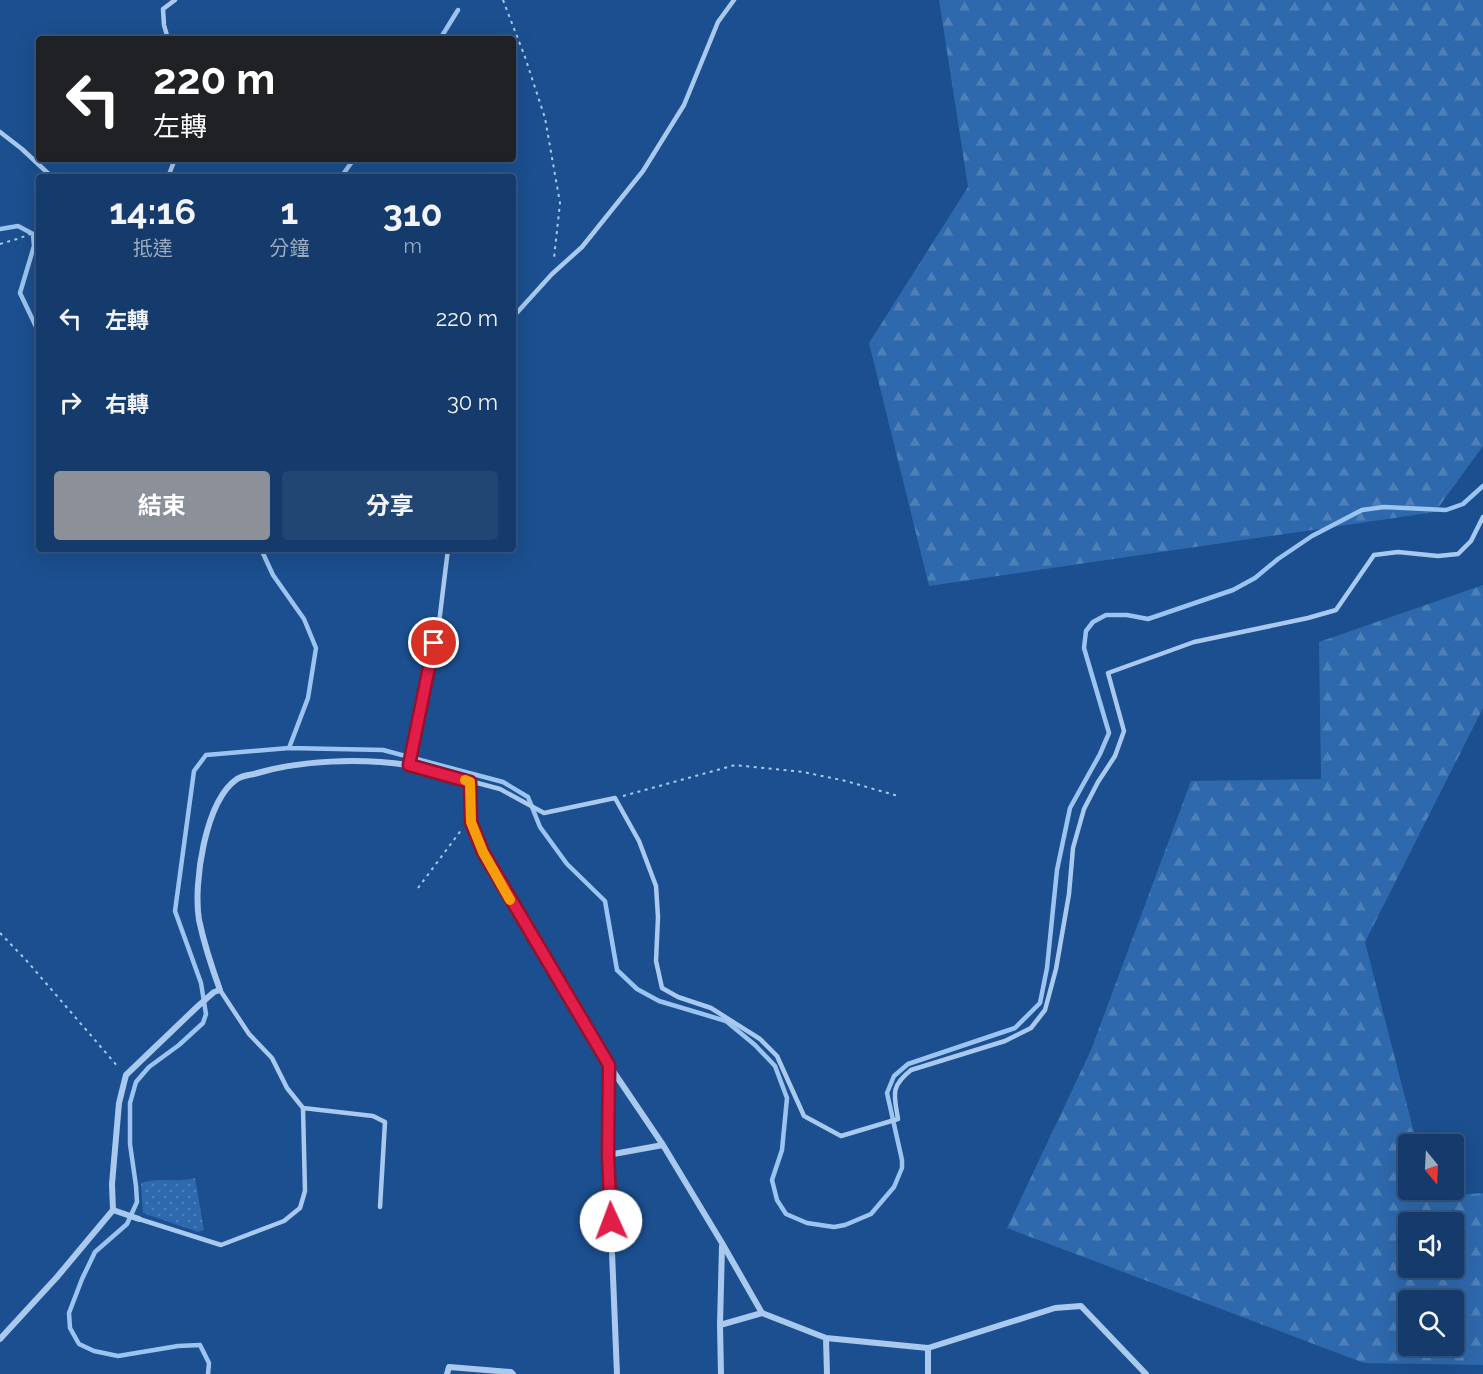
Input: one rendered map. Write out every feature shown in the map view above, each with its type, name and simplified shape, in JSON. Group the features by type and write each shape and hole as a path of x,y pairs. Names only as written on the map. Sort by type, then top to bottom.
{"street":[{"path":"0,1339 57,1277 113,1210 112,1184 119,1103 126,1075 198,1006 217,991 199,920 197,885 208,825 220,795 237,778 280,766 324,762 409,765 470,782 471,822 483,852 609,1065 663,1145 762,1313"},
{"path":"609,1065 608,1155 617,1374"},
{"path":"608,1155 663,1145"},
{"path":"113,1210 139,1219"},
{"path":"721,1374 722,1243"},
{"path":"720,1325 762,1313 826,1338 928,1348 1055,1308 1082,1306 1146,1374"},
{"path":"826,1338 827,1374"},
{"path":"928,1348 928,1374"},
{"path":"447,1374 449,1367 513,1374"}],"lane":[{"path":"167,36 163,9 175,0"},
{"path":"516,314 552,274 582,247 643,171 684,105 718,22 734,0"},
{"path":"0,132 49,174"},
{"path":"470,782 500,789 544,813 615,798 639,841 656,886 658,917 656,962 662,988 678,997 711,1008 760,1039 777,1056 804,1116 841,1136 898,1119 894,1094 899,1080 911,1070 1005,1041 1031,1028 1045,1010 1056,969 1069,894 1073,848 1084,809 1115,756 1124,731 1108,674 1194,642 1336,610 1374,555 1398,552 1438,556 1458,554 1471,541 1483,517"},
{"path":"409,765 439,623 448,552"},
{"path":"139,1219 221,1245 284,1221 300,1208 305,1191 303,1108 287,1088 272,1058 249,1034 217,991"},
{"path":"303,1108 373,1116 385,1122 380,1207"}],"path":[{"path":"502,0 525,57 545,118 560,203 552,274"},
{"path":"0,243 17,240 36,232"},
{"path":"615,798 735,765 803,772 846,781 898,796"},
{"path":"418,888 462,828 471,822"},
{"path":"0,933 126,1075"}],"green space":[{"path":"939,0 1483,0 1483,446 1435,512 929,586 869,343 968,187"},
{"path":"1483,585 1483,708 1365,942 1414,1134 1398,1134 1398,1200 1464,1200 1464,1194 1483,1193 1483,1365 1364,1363 1007,1228 1091,1050 1191,781 1321,779 1319,642"},
{"path":"195,1178 204,1230 198,1232 143,1213 141,1183"}],"waterway":[{"path":"442,36 458,10"},
{"path":"343,174 352,162"},
{"path":"0,229 18,226 33,234 34,246 20,293 36,327"},
{"path":"208,1374 209,1363 200,1345 178,1346 118,1356 94,1351 79,1344 70,1328 69,1313 95,1252 127,1224 137,1202 130,1144 130,1103 136,1082 149,1067 179,1045 203,1023 206,1014 201,983 175,911 194,771 206,755 289,748 383,750 503,782 528,797 540,827 567,864 605,901 617,970 637,989 659,1001 726,1021 755,1045 775,1066 787,1098 782,1150 772,1180 777,1200 786,1214 807,1223 834,1227 845,1225 871,1214 894,1187 902,1168 887,1093 894,1076 908,1064 1015,1028 1040,1003 1047,968 1057,870 1070,808 1109,733 1084,648 1086,631 1093,622 1106,615 1127,615 1148,619 1233,590 1255,578 1312,536 1362,510 1384,507 1446,510 1463,504 1483,486"},
{"path":"262,552 273,575 304,619 316,648 308,698 289,748"}],"slow traffic":[{"path":"465,780 470,782 471,822 483,852 510,900"}],"route":[{"path":"434,643 409,765 470,782 471,822 483,852 609,1065 608,1155 611,1221"}]}
